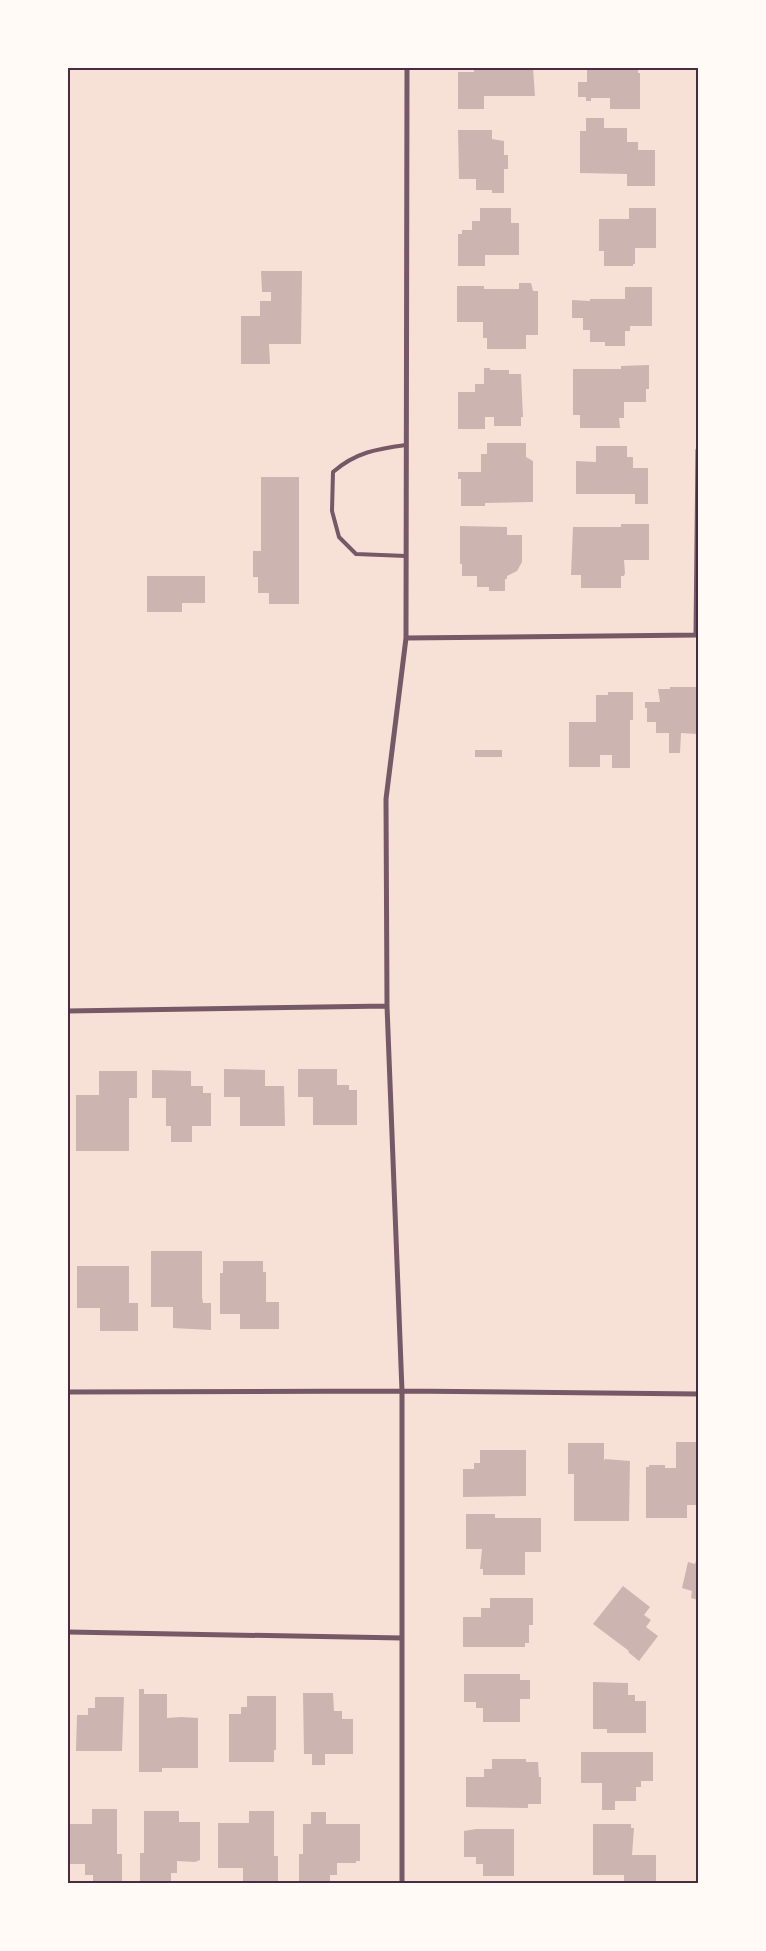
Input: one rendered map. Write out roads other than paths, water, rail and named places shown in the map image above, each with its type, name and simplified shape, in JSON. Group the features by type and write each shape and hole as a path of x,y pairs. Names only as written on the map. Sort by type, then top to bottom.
{"street":[{"path":"402,1884 402,1391 387,1006 386,799 406,638 407,68"},
{"path":"406,638 697,635 698,450"},
{"path":"68,1011 387,1006"},
{"path":"68,1392 402,1391 698,1394"},
{"path":"68,1632 402,1638"}],"lane":[{"path":"406,446 374,450 347,460 333,472 332,510 340,537 356,554 406,556"}]}
